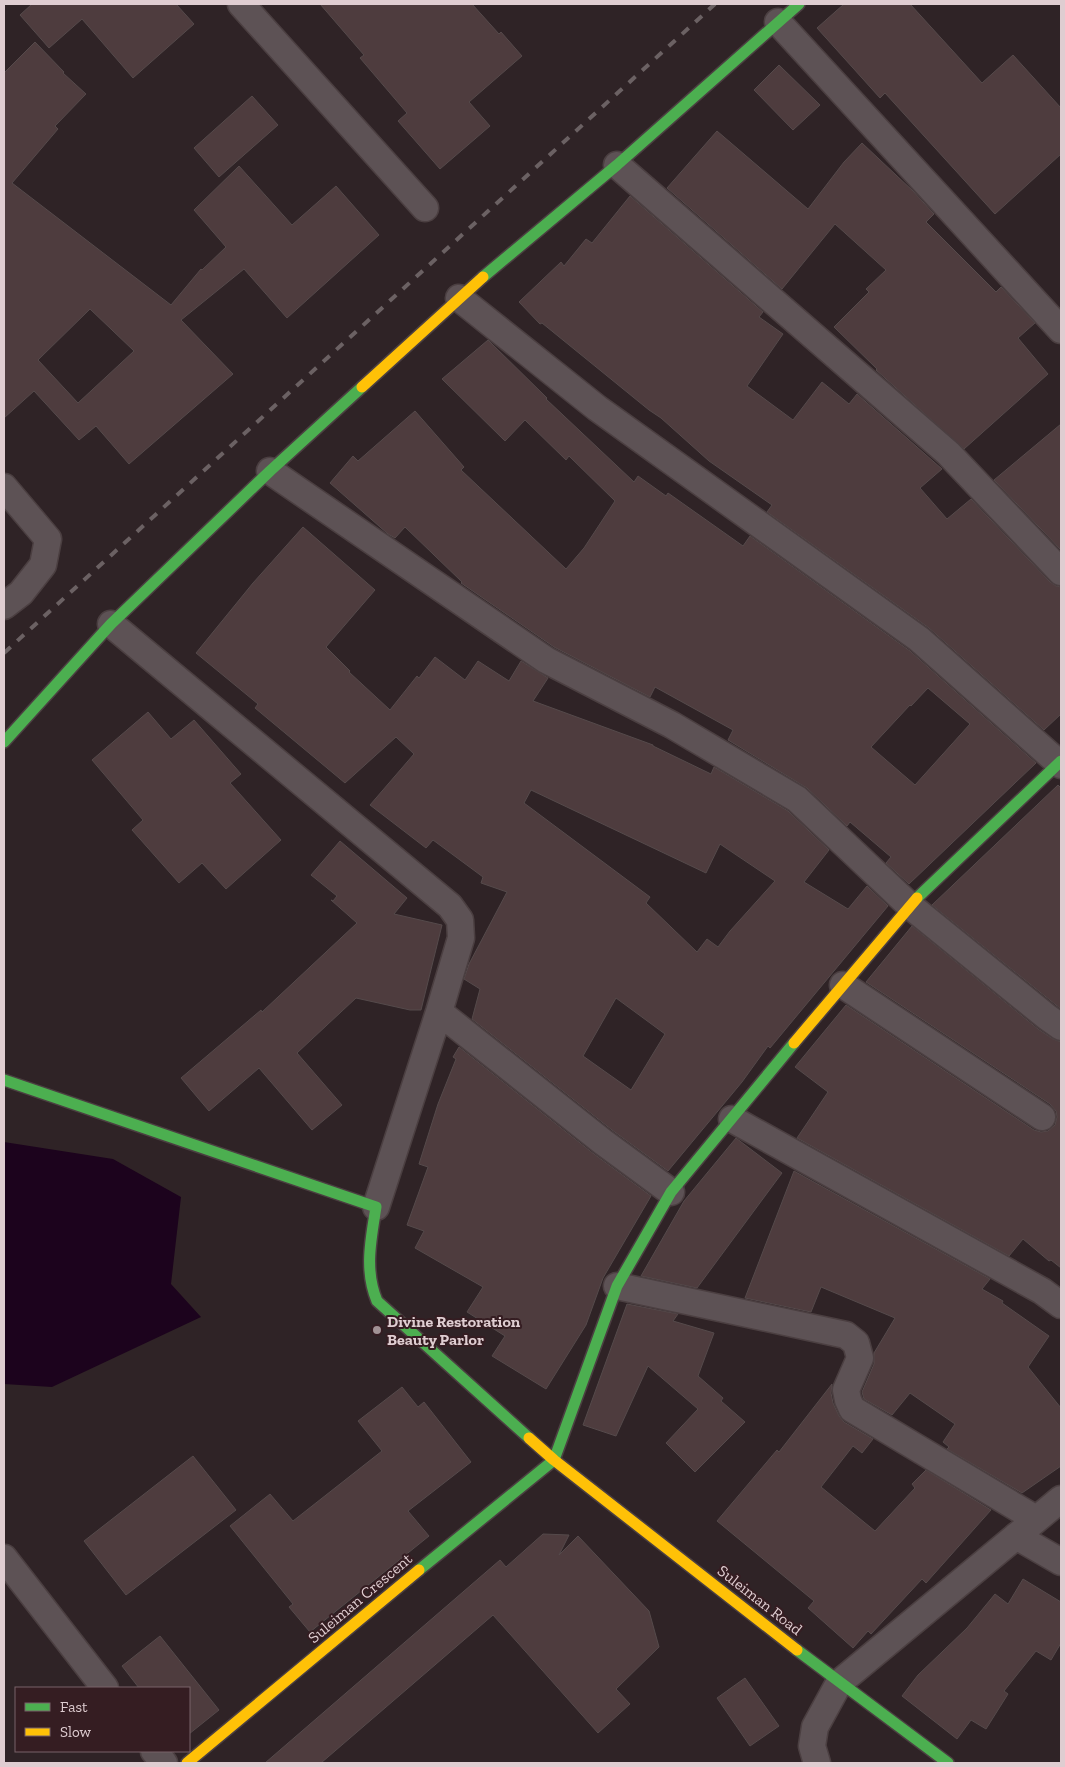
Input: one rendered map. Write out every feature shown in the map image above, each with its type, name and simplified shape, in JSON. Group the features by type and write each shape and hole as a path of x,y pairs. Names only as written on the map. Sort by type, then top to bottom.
{"street":[{"path":"241,4 425,208"},
{"path":"4,742 111,624 270,471 460,298 617,165 799,4"},
{"path":"778,22 1061,330"},
{"path":"617,165 948,453 1061,572"},
{"path":"460,298 597,408 919,639 1060,763 909,905 671,1192 617,1286 554,1460"},
{"path":"270,471 546,660 672,725 797,799 909,905 1061,1027"},
{"path":"4,487 48,539 43,566 21,593 4,606"},
{"path":"4,1080 376,1207 461,938 460,920 450,906 111,624"},
{"path":"842,985 1042,1117"},
{"path":"439,1012 603,1142 671,1192"},
{"path":"732,1119 1042,1291 1061,1305"},
{"name":"Suleiman Road","path":"376,1207 368,1272 370,1289 376,1301 554,1460 839,1683 948,1763"},
{"path":"617,1286 846,1335 856,1343 860,1358 846,1390 852,1409 1036,1519"},
{"name":"Suleiman Crescent","path":"187,1763 514,1491 554,1460"},
{"path":"817,1763 812,1746 815,1727 839,1683 1061,1499"},
{"path":"1016,1536 1061,1562"},
{"path":"4,1558 104,1687"},
{"path":"155,1752 164,1763"}],"shaded area":[{"path":"4,1142 113,1159 181,1197 171,1284 201,1317 52,1387 4,1384"}],"building":[{"path":"32,4 176,4 194,24 133,78 82,19 49,48 20,15"},
{"path":"320,4 472,4 522,56 469,102 490,126 440,169 398,121 407,113 360,58 364,55"},
{"path":"844,4 910,4 982,83 1013,55 1061,108 1061,154 995,214 885,93 880,98 817,28"},
{"path":"35,42 63,73 86,94 55,126 58,129 12,183 171,305 201,269 226,247 194,210 239,166 292,225 336,186 379,235 287,318 244,269 181,320 233,374 129,464 96,426 79,440 34,391 4,418 4,73","holes":["90,309 134,351 78,403 38,360"]},
{"path":"779,65 820,105 793,130 754,90"},
{"path":"252,96 278,125 219,177 194,148"},
{"path":"717,131 808,209 844,162 862,143 913,191 934,214 926,222 996,292 1001,287 1035,323 1018,338 1048,374 964,449 876,370 834,327 869,292 866,289 886,270 835,224 782,289 667,188"},
{"path":"630,196 763,312 759,317 783,334 747,386 793,420 822,382 849,404 857,394 942,469 920,488 947,519 971,499 1050,582 1061,587 1061,714 1044,730 929,628 767,512 772,505 709,461 661,418 542,323 540,324 519,302 561,262 564,266 586,239 592,243"},
{"path":"488,340 546,399 634,482 638,476 666,496 668,493 743,546 750,536 910,651 1036,763 909,884 886,863 891,857 850,822 847,826 807,788 728,740 733,730 655,687 650,697 554,647 461,583 405,527 395,538 388,534 330,483 353,456 358,461 415,411 464,467 461,470 566,569 584,548 615,501 569,456 566,460 525,420 505,441 442,379","holes":["928,688 970,724 915,785 871,747"]},
{"path":"1061,424 1061,550 994,480"},
{"path":"303,527 375,590 326,647 349,672 390,710 435,657 465,680 478,661 509,681 521,661 548,678 533,701 653,745 711,774 714,767 788,811 829,850 804,882 848,909 867,886 888,906 770,1048 768,1046 742,1082 668,1171 612,1130 472,1019 480,989 464,979 469,964 507,892 481,883 483,877 433,840 426,848 370,805 414,754 396,737 345,783 255,708 258,704 196,653 253,583","holes":["531,790 706,873 720,844 775,881 718,947 707,939 697,952 646,903 650,897 524,803","616,998 665,1034 631,1090 583,1056"]},
{"path":"148,712 171,739 194,720 241,774 230,783 281,840 226,889 202,863 179,883 132,830 143,820 92,760"},
{"path":"1058,785 1061,788 1061,1009 932,905"},
{"path":"340,841 407,898 394,914 442,925 421,1010 410,1010 356,998 297,1053 342,1105 312,1130 259,1068 209,1111 181,1078 261,1010 262,1012 357,923 331,900 333,901 337,896 311,875"},
{"path":"912,926 1038,1029 1061,1042 1061,1268 1051,1260 1049,1261 1023,1239 1009,1256 797,1138 828,1092 795,1067 846,1005 1034,1130 1048,1131 1055,1125 1056,1111 1050,1104 866,982"},
{"path":"459,1047 594,1154 651,1196 603,1278 586,1325 546,1389 492,1356 505,1336 467,1312 483,1287 415,1248 424,1231 407,1225 428,1167 419,1164 438,1104 456,1059 453,1057"},
{"path":"736,1138 782,1173 697,1288 641,1276 684,1201"},
{"path":"794,1171 990,1279 982,1289 1003,1301 1002,1303 1049,1336 1028,1367 1061,1408 1061,1466 1022,1493 947,1449 949,1447 943,1442 955,1424 910,1393 892,1415 864,1399 862,1392 874,1364 874,1353 895,1318 821,1287 811,1312 745,1298"},
{"path":"627,1304 678,1314 673,1321 714,1333 698,1376 723,1398 721,1401 745,1422 695,1472 666,1443 698,1409 648,1366 616,1436 583,1425"},
{"path":"832,1384 833,1403 839,1416 844,1422 873,1439 862,1453 853,1446 821,1487 875,1531 915,1488 912,1484 926,1470 991,1510 926,1583 922,1579 871,1634 868,1631 853,1648 808,1608 814,1601 717,1521 777,1450 779,1452"},
{"path":"402,1387 418,1407 424,1402 471,1462 408,1511 429,1536 310,1632 289,1607 293,1604 230,1526 270,1494 293,1521 382,1451 358,1421"},
{"path":"193,1456 236,1510 126,1595 84,1541"},
{"path":"543,1534 569,1535 559,1555 578,1536 649,1611 659,1647 616,1689 630,1704 598,1733 493,1615 321,1763 265,1763 500,1560 506,1567"},
{"path":"1023,1579 1061,1602 1061,1643 1051,1660 1036,1651 1004,1691 1008,1694 986,1729 971,1720 957,1739 902,1696 918,1675 967,1628 995,1594 1008,1604"},
{"path":"160,1636 219,1710 190,1733 190,1687 138,1687 122,1666"},
{"path":"745,1678 779,1726 750,1746 717,1698"}],"railway":[{"path":"4,653 715,4"}],"traffic: fast":[{"path":"483,277 617,165 799,4"},
{"path":"4,742 111,624 270,471 362,387"},
{"path":"917,898 1061,761"},
{"path":"554,1460 617,1286 671,1192 794,1043"},
{"path":"4,1080 376,1207 370,1266 373,1289 377,1301 529,1438"},
{"path":"419,1570 554,1460"},
{"path":"797,1650 948,1763"}],"traffic: slow":[{"path":"362,387 483,277"},
{"path":"794,1043 917,898"},
{"path":"529,1438 554,1460 797,1650"},
{"path":"187,1763 419,1570"}],"place":[{"name":"Divine Restoration Beauty Parlor","path":"377,1330"}]}
